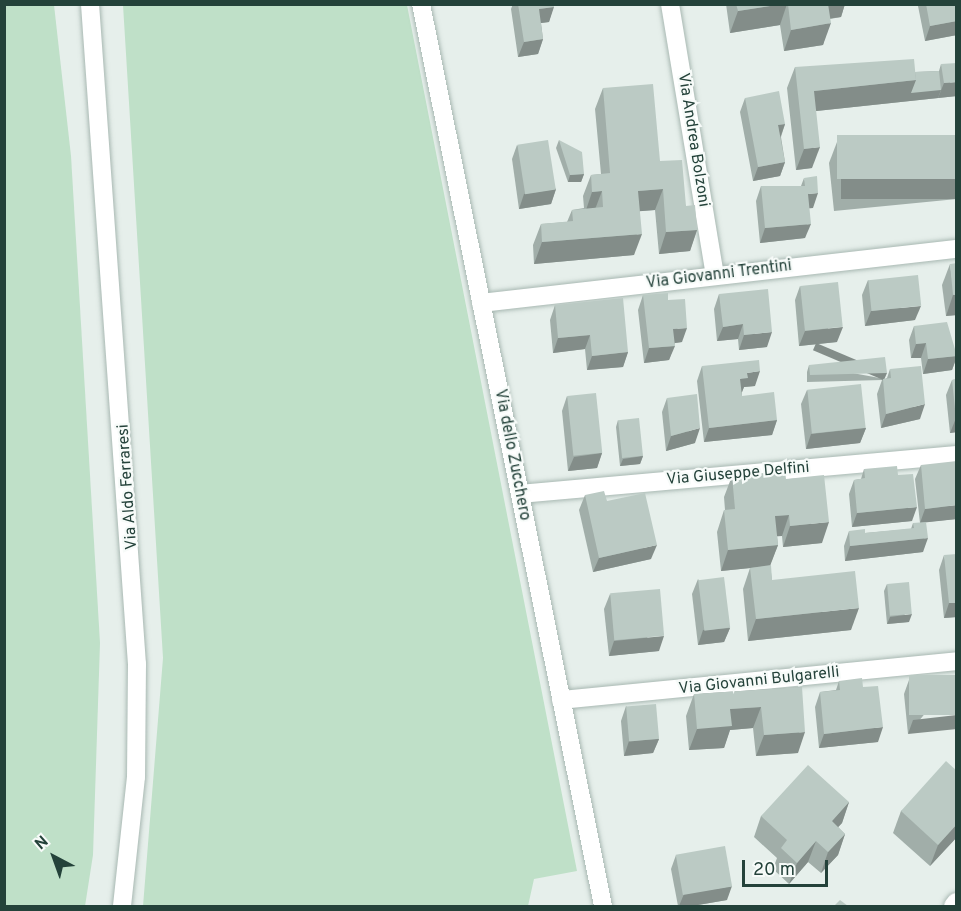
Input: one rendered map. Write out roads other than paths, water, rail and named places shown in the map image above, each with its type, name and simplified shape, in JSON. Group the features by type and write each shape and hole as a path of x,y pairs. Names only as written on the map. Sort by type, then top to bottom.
{"street":[{"name":"Via Aldo Ferraresi","path":"83,4 92,69 122,406 137,664 135,796 122,906"},
{"name":"Via Aldo Ferraresi","path":"90,4 92,69"},
{"name":"Via dello Zucchero","path":"421,4 603,906"},
{"name":"Via Andrea Bolzoni","path":"670,4 715,274"},
{"name":"Via Giovanni Trentini","path":"481,303 715,274 957,249"},
{"name":"Via Giuseppe Delfini","path":"520,494 957,455"},
{"name":"Via Giovanni Bulgarelli","path":"561,700 957,661"},
{"path":"953,906 957,902"}]}
